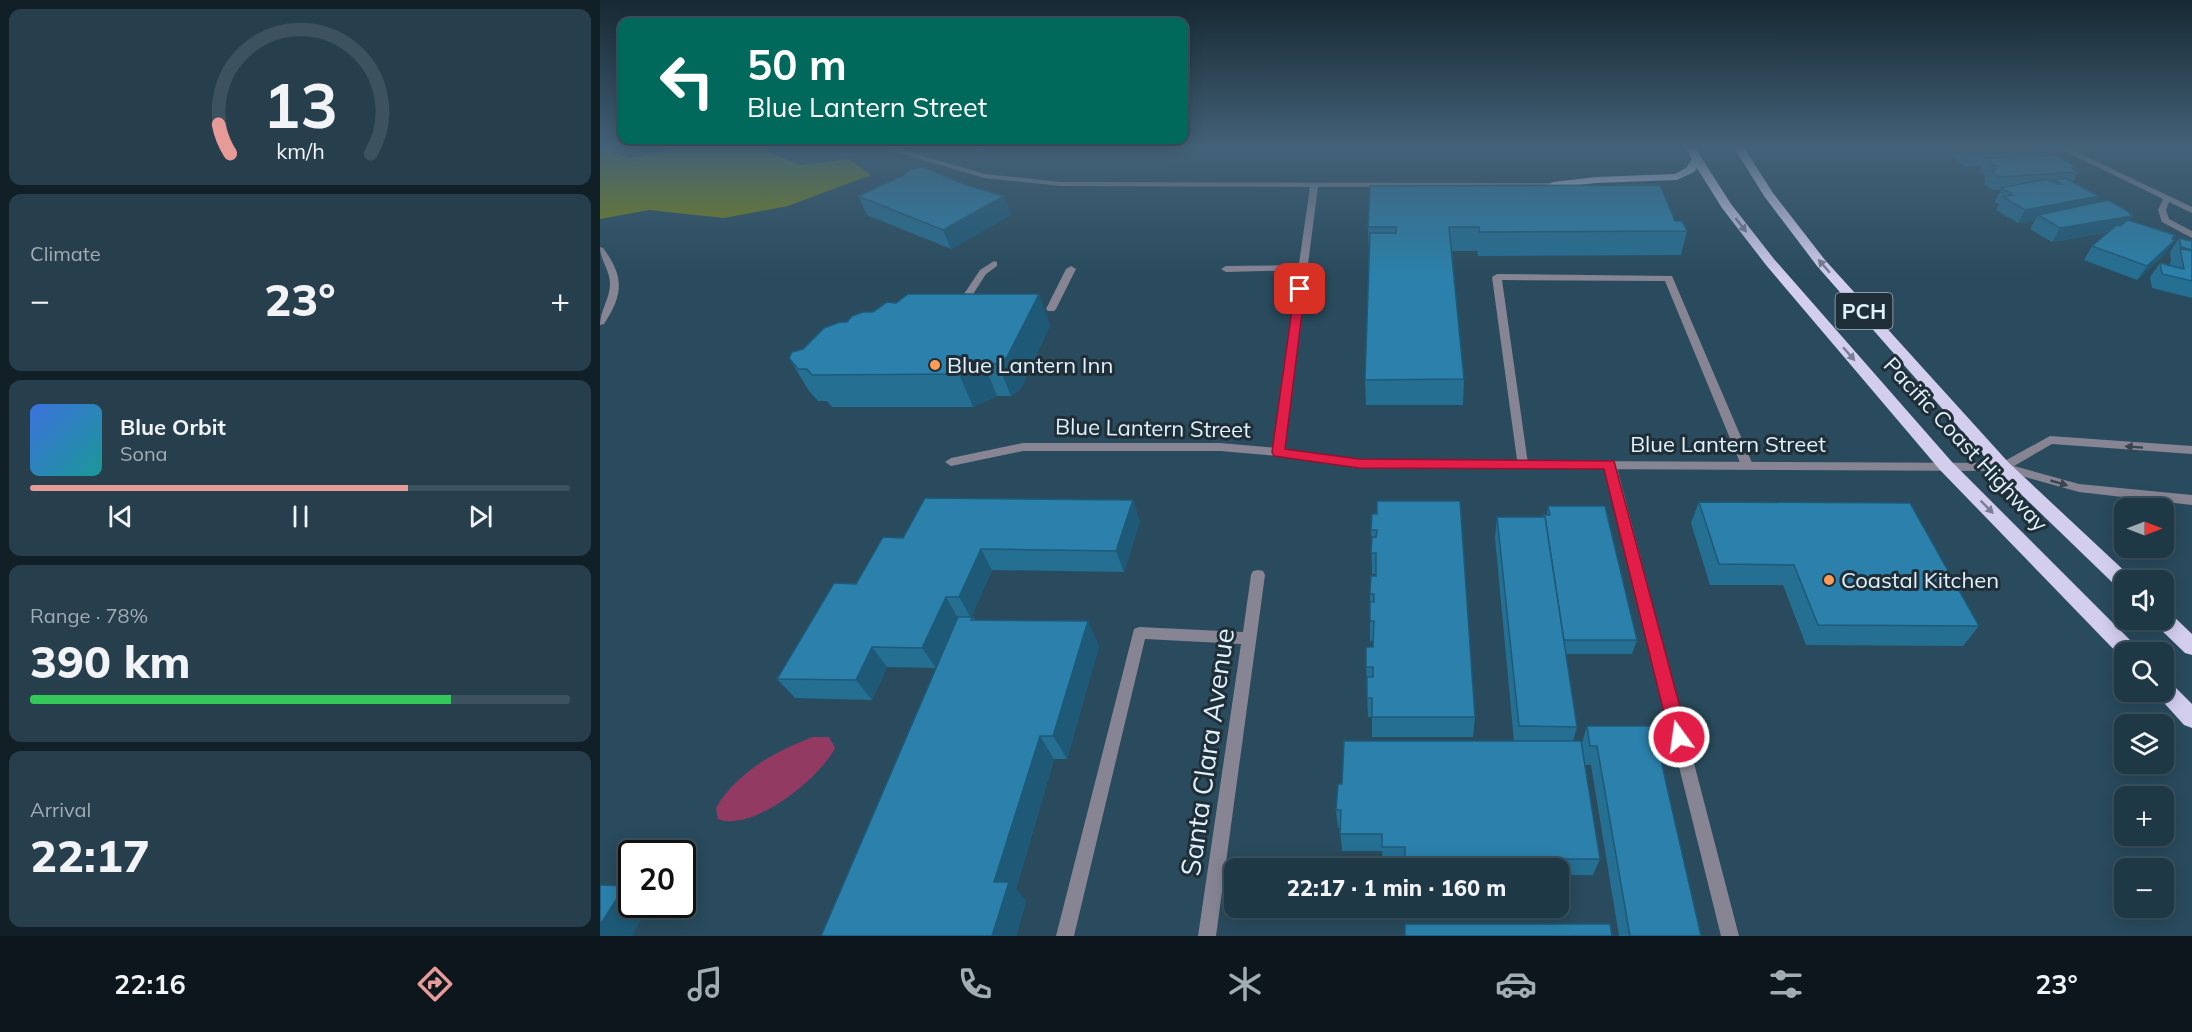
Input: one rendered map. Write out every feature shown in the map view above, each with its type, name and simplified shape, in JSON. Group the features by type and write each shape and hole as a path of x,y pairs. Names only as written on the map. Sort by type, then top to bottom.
{"highway":[{"name":"Pacific Coast Highway","path":"1716,190 1770,262 1946,466 2119,642"},
{"path":"1764,190 1768,194"},
{"name":"Pacific Coast Highway","path":"1765,190 1821,263 2003,467 2114,572"},
{"path":"2174,630 2192,647"},
{"path":"2174,699 2192,718"}],"street":[{"path":"1278,452 1313,190"},
{"path":"1539,190 1554,190"},
{"path":"2145,190 2192,210"},
{"path":"2166,200 2162,210 2165,220 2192,235"},
{"path":"600,250 611,262 617,279 611,303 600,322"},
{"path":"959,310 983,272 994,264"},
{"path":"1226,269 1303,268"},
{"path":"1051,309 1071,269"},
{"path":"1522,464 1497,277 1670,278 1748,465"},
{"path":"2003,467 2050,440 2192,450"},
{"name":"Blue Lantern Street","path":"951,462 1023,447 1220,447 1278,452 1359,464 2003,467 2079,488 2192,500"},
{"path":"1610,464 1730,936"},
{"name":"Santa Clara Avenue","path":"1206,936 1258,575"},
{"path":"1065,936 1138,633 1250,638"}],"shaded area":[{"path":"600,190 832,190 788,206 724,218 649,210 600,219"},
{"path":"813,737 829,737 835,748 815,774 800,787 766,811 749,818 732,821 718,819 716,808 724,795 745,774 771,756"}],"building":[{"path":"872,190 982,190 1004,196 943,230 858,196"},
{"path":"1370,190 1662,190 1675,221 1682,221 1687,231 1479,232 1479,227 1449,227 1464,379 1365,380 1370,233 1396,233 1396,227 1368,227"},
{"path":"2004,190 2087,190 2099,196 2025,210 2003,197 2013,195"},
{"path":"2108,200 2133,214 2130,214 2132,216 2060,228 2038,215"},
{"path":"2128,220 2175,235 2172,239 2175,240 2147,266 2092,246 2117,225 2120,226"},
{"path":"2179,238 2192,241 2192,250 2181,247"},
{"path":"2180,248 2192,251 2192,281 2162,274 2160,263 2184,269"},
{"path":"908,294 1039,294 1007,357 998,364 984,364 959,374 812,375 807,369 798,369 789,358 792,352 803,349 824,328 847,322 852,316 863,312 873,312 887,302 896,303"},
{"path":"925,498 1133,500 1116,551 981,549 959,597 946,597 922,648 872,647 856,680 777,679 834,583 856,584 883,537 903,538"},
{"path":"1377,501 1460,501 1475,717 1372,717 1372,698 1367,698 1367,677 1373,677 1373,667 1366,667 1366,647 1373,647 1374,621 1370,621 1370,602 1374,602 1374,594 1370,594 1371,576 1376,576 1376,553 1371,553 1372,537 1376,537 1377,530 1371,530 1372,514 1377,514"},
{"path":"1699,502 1910,503 1979,626 1818,625 1794,565 1719,564"},
{"path":"1548,506 1605,506 1637,640 1564,640 1545,517 1542,515 1550,515"},
{"path":"1497,517 1545,517 1577,727 1519,726"},
{"path":"958,617 973,617 971,620 1088,621 1053,736 1040,736 994,882 1009,882 992,936 821,936"},
{"path":"1587,726 1653,726 1701,936 1630,936 1597,746 1590,746"},
{"path":"1344,741 1581,741 1600,859 1405,858 1405,847 1382,847 1382,834 1340,834 1341,810 1336,810 1338,784 1342,784"},
{"path":"600,885 618,886 618,897 600,925"},
{"path":"1405,924 1610,924 1612,936 1405,936"}],"place":[{"name":"Blue Lantern Inn","path":"935,365"},
{"name":"Coastal Kitchen","path":"1829,580"}],"route":[{"path":"1300,289 1278,452 1359,464 1610,464 1679,737"}]}
